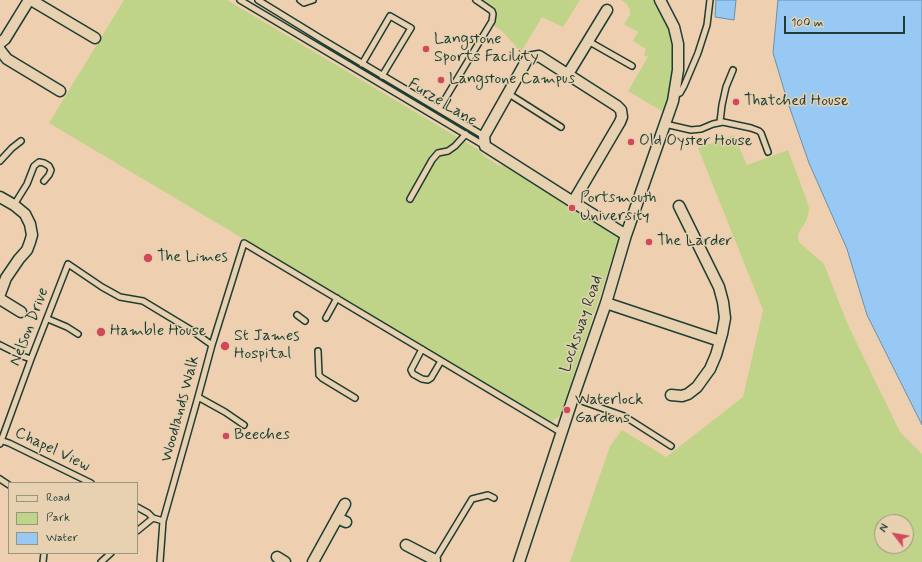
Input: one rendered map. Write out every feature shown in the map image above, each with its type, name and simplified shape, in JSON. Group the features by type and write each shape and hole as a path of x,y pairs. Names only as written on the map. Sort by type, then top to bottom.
{"street":[{"path":"0,43 5,40 30,0 95,38"},
{"name":"Locksway Road","path":"520,562 573,398 606,303 626,235 674,96 678,70 678,44 674,27 660,0"},
{"path":"568,74 607,10"},
{"path":"0,50 7,59 60,91"},
{"path":"484,141 528,58 539,56 617,106 621,110 622,117 620,122 573,202"},
{"name":"Furze Lane","path":"484,141 573,202 626,235"},
{"path":"0,197 14,205 25,214 30,224 32,235 27,250 6,278 0,294"},
{"path":"671,395 685,395 691,392 697,387 710,369 716,355 725,318 722,296 719,287 679,206"},
{"path":"0,299 21,312"},
{"path":"606,303 720,341"},
{"path":"313,562 341,520 345,504"},
{"path":"406,544 435,561"}],"lane":[{"name":"Furze Lane","path":"240,0 466,134 484,141"},
{"path":"258,0 439,110 484,141"},
{"path":"300,0 304,3 313,0"},
{"path":"439,110 492,21 492,11 476,0"},
{"path":"674,96 680,93 684,86 698,53 706,25 710,0"},
{"path":"362,64 390,16 411,28 382,76"},
{"path":"588,41 632,66"},
{"path":"720,122 726,87 733,70"},
{"path":"509,94 561,127"},
{"path":"665,124 691,130 701,129 720,122 727,122 751,128 759,131 763,137 768,152"},
{"path":"410,199 432,160 438,153 448,151 466,134"},
{"path":"0,161 21,141"},
{"path":"14,205 34,166 39,162 49,166 51,170 44,181"},
{"name":"Woodlands Walk","path":"160,562 163,521 212,345 244,243 336,298"},
{"name":"Nelson Drive","path":"1,441 68,264 102,287 120,297 143,301 191,330 212,345"},
{"path":"326,318 336,298 562,433"},
{"path":"297,315 305,321"},
{"path":"48,319 67,327 78,334"},
{"path":"0,345 31,359"},
{"path":"422,349 411,370 412,374 428,380 431,378 441,361"},
{"path":"318,351 319,375 355,398"},
{"path":"198,397 244,425"},
{"path":"573,398 624,416 671,446"},
{"name":"Chapel View","path":"1,441 9,443 89,482"},
{"path":"435,561 472,499 488,495 494,498"},
{"path":"138,508 148,513 153,518 163,521"},
{"path":"138,530 153,518"},
{"path":"101,562 110,554"}],"green space":[{"path":"124,0 227,0 479,150 484,156 498,165 509,167 619,238 560,416 551,422 49,123"},
{"path":"476,0 580,0 563,27 542,17 521,52 502,31 491,24 493,14"},
{"path":"621,0 657,0 674,37 673,78 665,113 628,91 648,57 644,55 646,49 633,41 638,32 624,24 630,15 630,11 627,4"},
{"path":"734,135 747,165 788,150 809,208 808,216 799,232 798,239 800,243 824,264 848,325 900,432 922,454 922,562 570,562 610,446 622,430 666,457 743,397 763,310 698,148"}],"water":[{"path":"716,0 736,0 734,20 715,17"},
{"path":"778,0 922,0 922,425 867,315 847,249 809,163 788,103 773,53"}],"place":[{"name":"Langstone Sports Facility","path":"426,49"},
{"name":"Langstone Campus","path":"441,80"},
{"name":"Thatched House","path":"736,102"},
{"name":"Old Oyster House","path":"631,142"},
{"name":"Portsmouth University","path":"572,208"},
{"name":"The Larder","path":"649,242"},
{"name":"The Limes","path":"148,258"},
{"name":"Hamble House","path":"101,332"},
{"name":"St James Hospital","path":"225,346"},
{"name":"Waterlock Gardens","path":"567,410"},
{"name":"Beeches","path":"226,436"}]}
